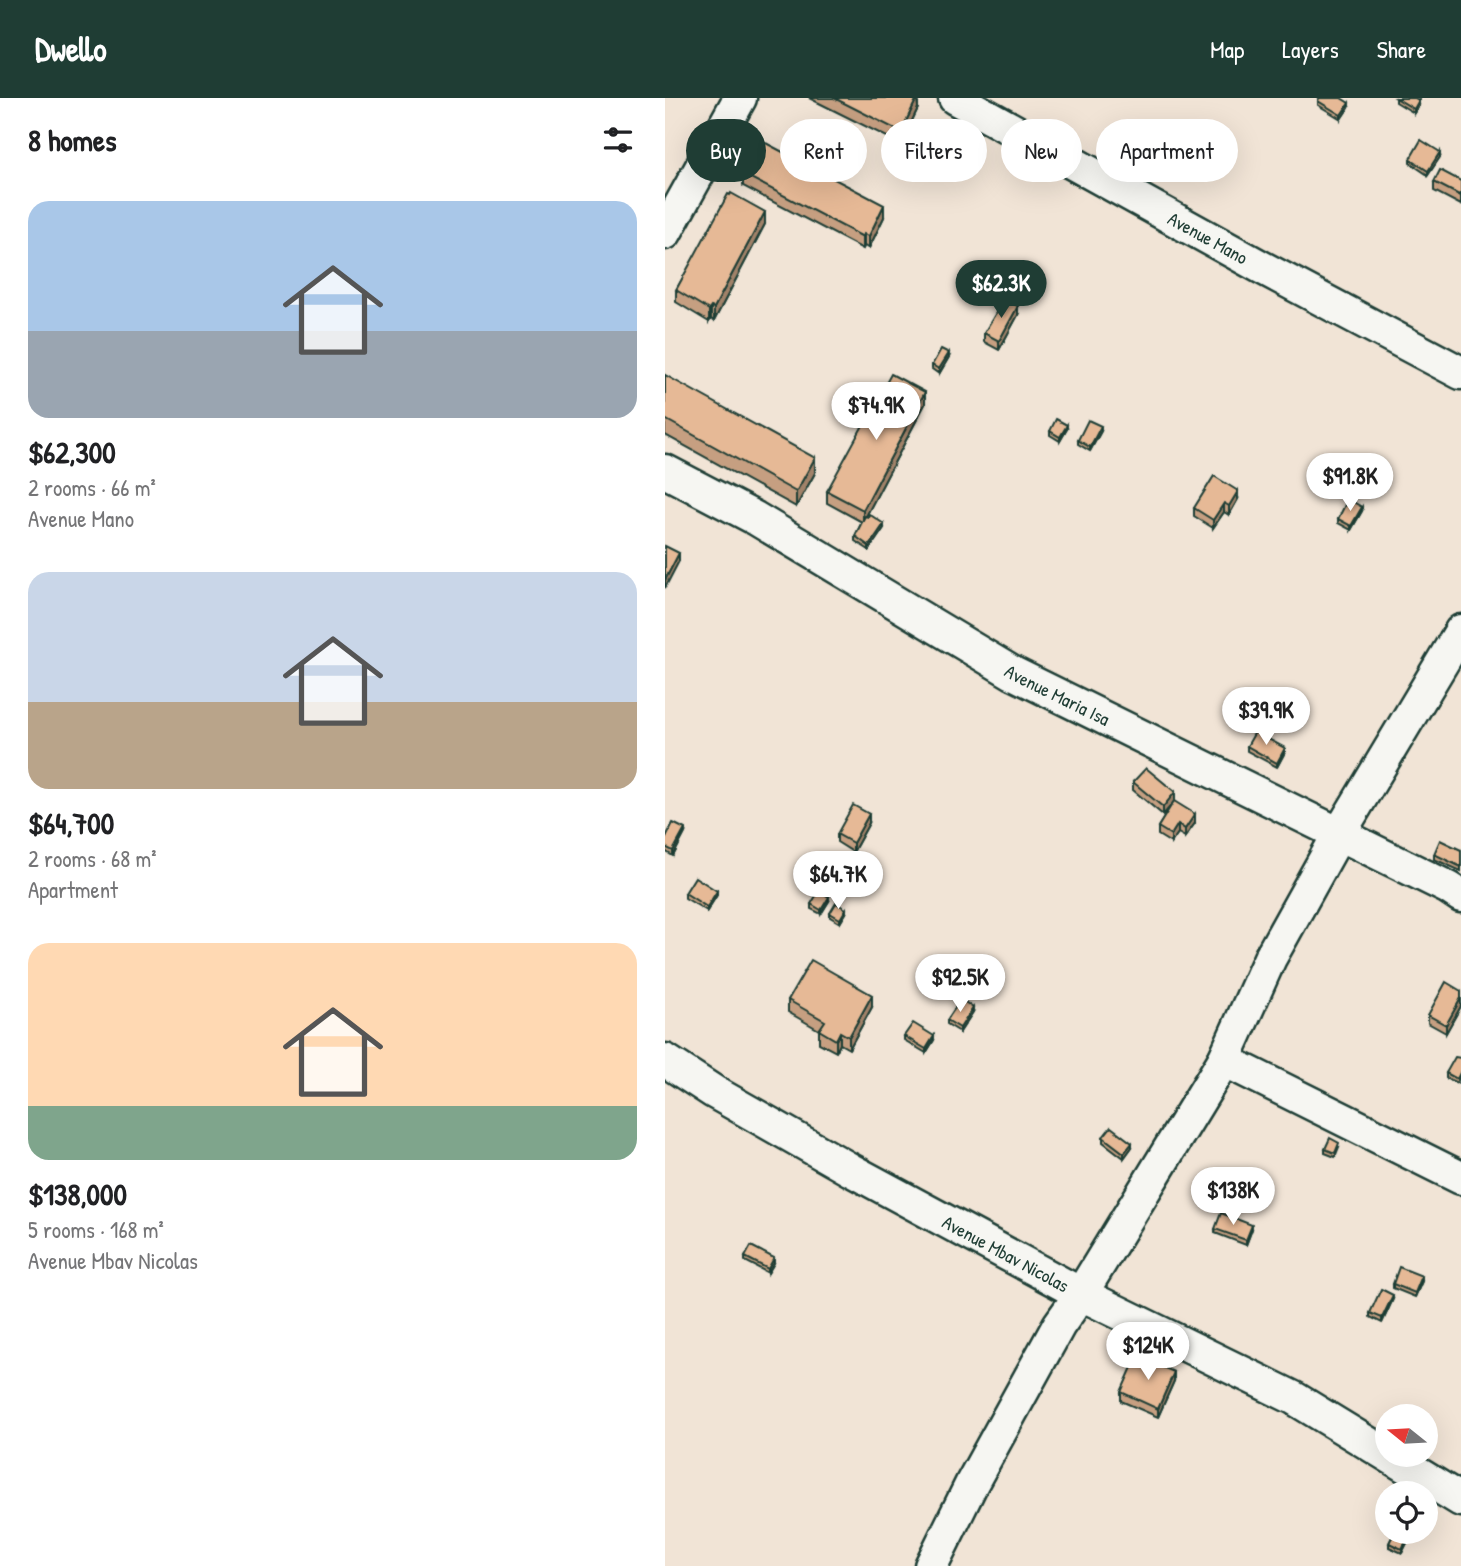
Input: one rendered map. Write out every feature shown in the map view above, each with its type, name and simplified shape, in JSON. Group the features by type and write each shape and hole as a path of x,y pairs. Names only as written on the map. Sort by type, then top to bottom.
{"street":[{"path":"665,233 740,98"},
{"name":"Avenue Mano","path":"955,98 1249,261 1461,373"},
{"name":"Avenue Maria Isa","path":"665,471 755,518 1013,673 1461,896"},
{"path":"931,1566 972,1483 1059,1325 1081,1294 1224,1060 1270,958 1339,834 1461,631"},
{"name":"Avenue Mbav Nicolas","path":"665,1060 851,1170 1081,1294 1294,1398 1461,1500"},
{"path":"1224,1060 1461,1178"}],"building":[{"path":"834,98 917,98 907,119 881,119 881,122"},
{"path":"1319,98 1341,98 1349,103 1341,115 1318,101"},
{"path":"1396,98 1415,98 1419,100 1414,109"},
{"path":"1421,140 1440,152 1428,171 1410,159"},
{"path":"766,143 780,150 780,182 840,182 884,205 869,236 864,234 863,237 758,182 766,182"},
{"path":"1440,170 1461,181 1461,196 1434,182"},
{"path":"731,193 765,212 714,308 709,310 676,290 728,194"},
{"path":"1004,299 1018,306 999,341 984,333"},
{"path":"941,349 949,353 939,369 932,365"},
{"path":"891,374 925,392 863,510 827,491"},
{"path":"665,375 815,458 796,492 665,419"},
{"path":"1056,419 1067,425 1060,437 1050,431"},
{"path":"1088,420 1101,426 1090,447 1078,440"},
{"path":"1214,476 1238,491 1229,506 1224,503 1213,520 1194,508"},
{"path":"1348,499 1362,507 1351,526 1338,519"},
{"path":"869,514 884,524 869,546 855,536 865,516 868,517"},
{"path":"665,546 679,553 665,580"},
{"path":"1255,732 1285,748 1277,763 1247,746"},
{"path":"1146,768 1175,792 1163,807 1133,782"},
{"path":"1174,801 1195,814 1185,829 1178,824 1171,835 1158,827"},
{"path":"853,805 869,814 853,843 837,834"},
{"path":"673,823 685,829 673,851 665,847 665,839"},
{"path":"1440,840 1461,850 1461,867 1434,854"},
{"path":"695,877 717,891 707,907 685,893"},
{"path":"819,891 829,897 821,910 811,904"},
{"path":"836,903 846,909 840,919 830,913"},
{"path":"811,960 872,995 849,1037 840,1032 836,1040 819,1030 825,1021 788,1000"},
{"path":"1446,982 1461,991 1461,998 1446,1025 1428,1015"},
{"path":"961,999 973,1008 960,1028 947,1020"},
{"path":"913,1023 934,1036 926,1049 904,1036"},
{"path":"1455,1057 1461,1058 1461,1071 1457,1079 1446,1073"},
{"path":"1111,1127 1132,1143 1124,1153 1103,1137"},
{"path":"1330,1138 1339,1143 1335,1153 1325,1149"},
{"path":"1221,1213 1252,1225 1246,1240 1215,1229"},
{"path":"751,1246 774,1258 768,1269 745,1257"},
{"path":"1399,1267 1422,1276 1415,1293 1393,1284"},
{"path":"1381,1289 1393,1295 1382,1318 1370,1313"},
{"path":"1137,1356 1174,1372 1158,1409 1121,1392"},
{"path":"1391,1544 1404,1544 1402,1549"}]}
